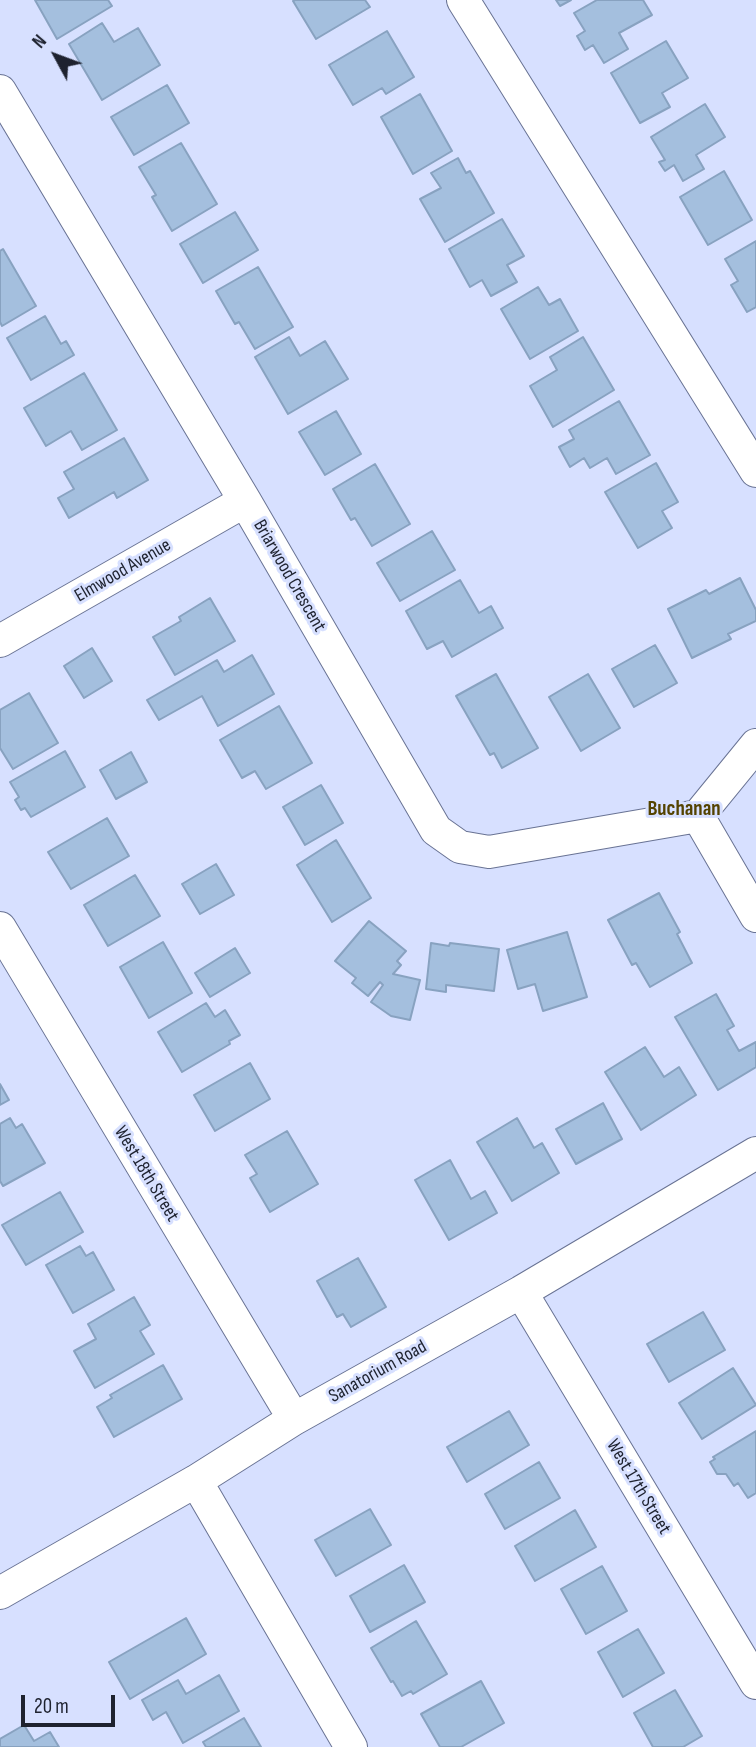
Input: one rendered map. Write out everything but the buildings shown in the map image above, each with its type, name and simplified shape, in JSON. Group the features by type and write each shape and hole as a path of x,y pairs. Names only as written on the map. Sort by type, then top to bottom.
{"street":[{"path":"463,0 756,471"},
{"name":"Briarwood Crescent","path":"0,91 245,501 436,830 460,848 489,852 698,816"},
{"name":"Elmwood Avenue","path":"0,641 245,501"},
{"path":"756,745 698,816 756,916"},
{"name":"West 18th Street","path":"0,928 294,1419"},
{"name":"Sanatorium Road","path":"0,1593 196,1481 294,1419 521,1292 756,1153"},
{"name":"West 17th Street","path":"521,1292 756,1683"},
{"path":"196,1481 351,1747"}],"district":[{"name":"Buchanan","path":"684,810"}]}
